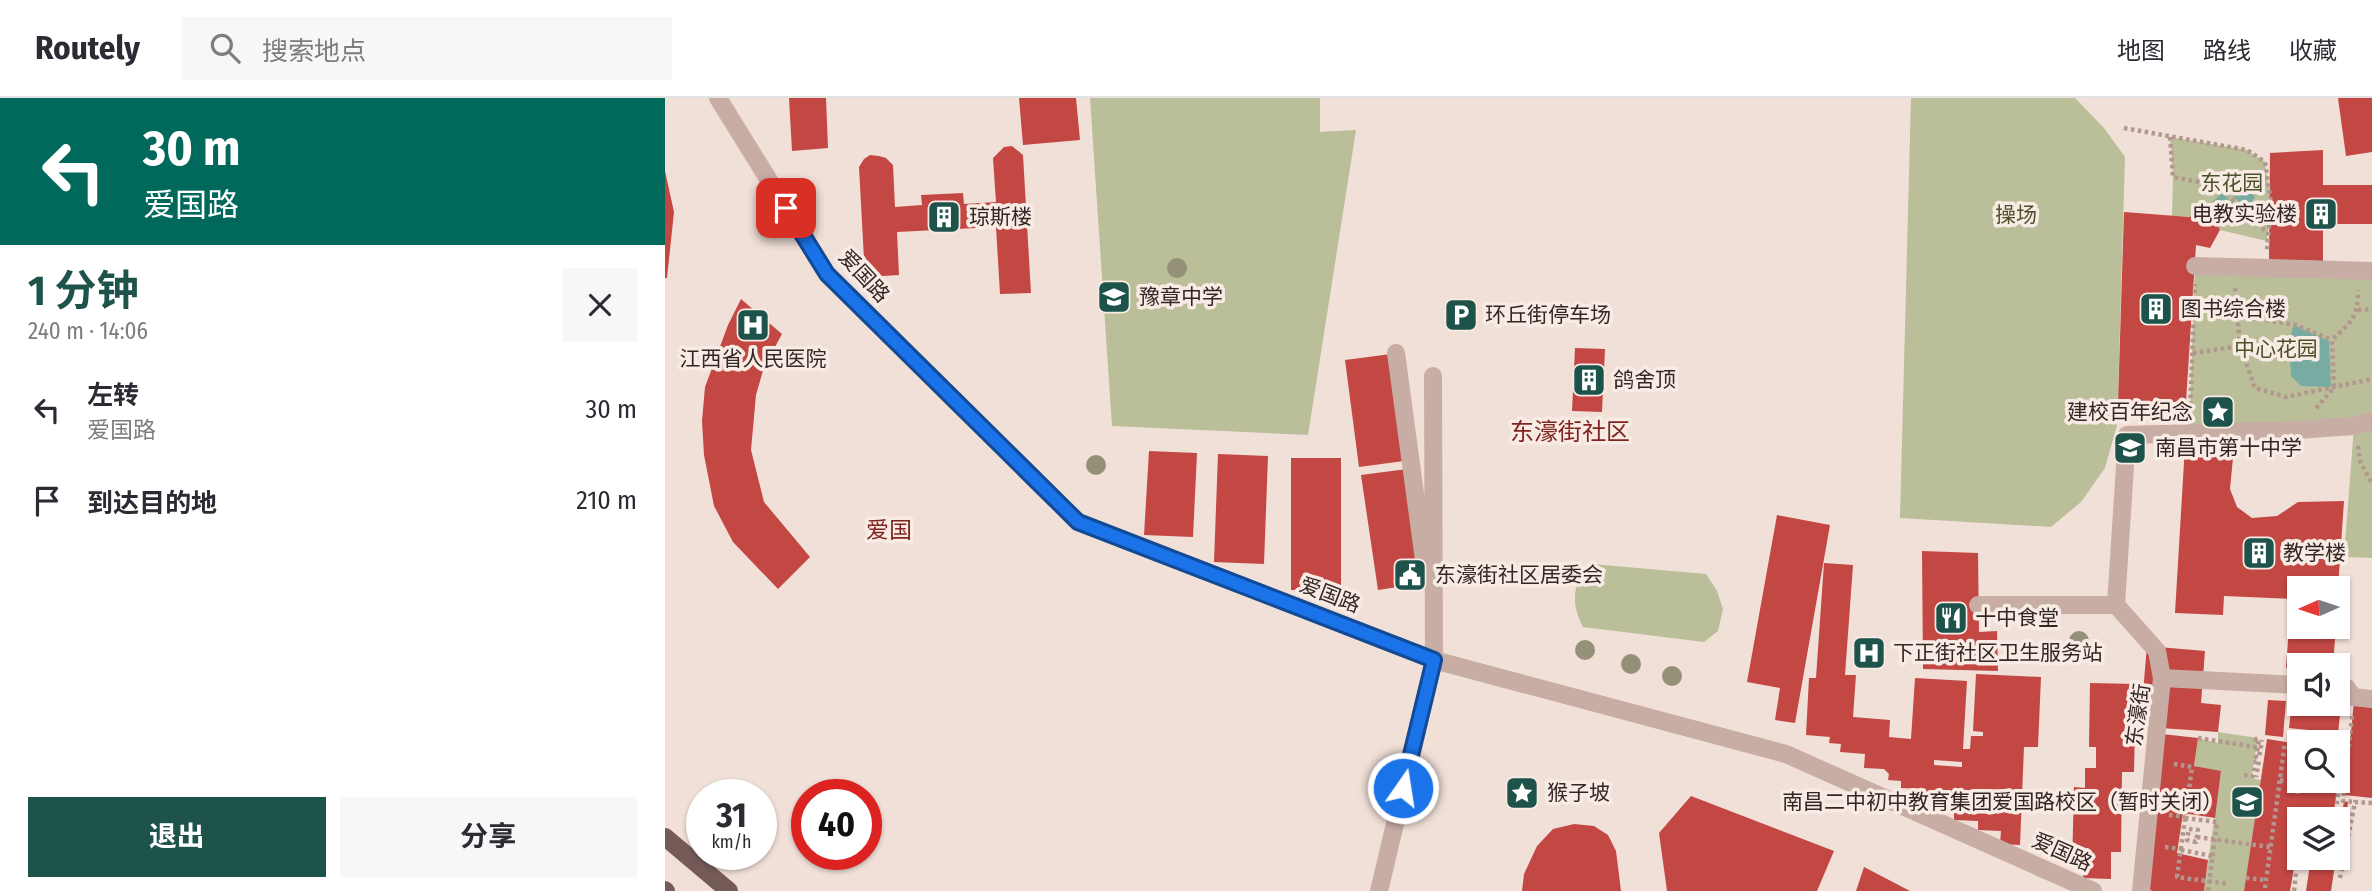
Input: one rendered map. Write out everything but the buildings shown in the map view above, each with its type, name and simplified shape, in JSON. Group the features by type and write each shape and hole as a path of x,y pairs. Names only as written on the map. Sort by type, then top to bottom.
{"main road":[{"path":"665,837 729,891"}],"street":[{"name":"爱国路","path":"718,98 827,274 1078,522 1434,660 1786,754 2093,891"},
{"path":"2195,266 2365,270"},
{"path":"1396,353 1434,626"},
{"path":"1379,891 1434,660 1433,376"},
{"path":"2162,678 2157,651 2116,605 2127,435 2297,430 2354,426 2372,421"},
{"path":"1978,605 2116,605"},
{"name":"东濠街","path":"2141,891 2162,678 2287,684"},
{"path":"2350,693 2372,699"}],"path":[{"path":"2124,128 2247,150 2265,162 2270,204 2267,268"},
{"path":"2170,136 2173,177 2219,186 2268,234"},
{"path":"2189,434 2195,266"},
{"path":"2232,267 2240,346 2255,388 2286,397 2372,379"},
{"path":"2297,430 2334,388 2332,340 2349,324 2358,310 2365,270"},
{"path":"2358,310 2372,309"},
{"path":"2238,316 2296,325 2332,340"},
{"path":"2193,353 2240,346"},
{"path":"2354,426 2360,461 2372,484"},
{"path":"2345,716 2343,801 2372,803"},
{"path":"2198,738 2255,747 2256,740 2259,740 2256,757 2259,757 2262,740"},
{"path":"2265,888 2285,742"},
{"path":"2244,775 2253,776 2256,761 2259,761 2256,777"},
{"path":"2171,764 2192,767 2178,877 2229,884"},
{"path":"2280,780 2299,783 2297,794"},
{"path":"2340,878 2355,802"},
{"path":"2185,818 2217,822 2208,891"},
{"path":"2185,835 2187,840 2196,842 2197,837 2270,847"},
{"path":"2181,850 2212,856"},
{"path":"2294,891 2296,870"},
{"path":"2246,878 2265,880"}],"green space":[{"path":"1090,98 1320,98 1320,132 1356,130 1308,435 1112,426"},
{"name":"操场","path":"1911,98 2075,98 2104,128 2125,157 2117,425 2105,468 2081,502 2051,527 1900,518"},
{"name":"东花园","path":"2170,137 2247,150 2265,162 2271,204 2267,241 2220,230 2211,211 2191,217 2172,216"},
{"name":"中心花园","path":"2195,266 2372,271 2372,558 2344,557 2354,426 2189,434"},
{"path":"1592,564 1706,574 1717,591 1723,609 1718,631 1704,642 1583,627 1576,610 1575,594 1580,578"},
{"path":"2218,732 2258,738 2251,778 2261,780 2244,891 2204,891 2221,772 2194,766 2198,738 2218,743"}],"water":[{"path":"2241,179 2255,197 2247,209 2226,189"},
{"path":"2222,193 2243,212 2230,220 2212,202"},
{"path":"2294,325 2329,341 2331,387 2301,386 2291,376 2289,340"}],"place":[{"name":"电教实验楼","path":"2321,214"},
{"name":"琼斯楼","path":"944,217"},
{"name":"豫章中学","path":"1114,297"},
{"name":"图书综合楼","path":"2156,309"},
{"name":"环丘街停车场","path":"1461,315"},
{"name":"江西省人民医院","path":"753,325"},
{"name":"鸽舍顶","path":"1589,380"},
{"name":"建校百年纪念","path":"2218,412"},
{"name":"南昌市第十中学","path":"2130,448"},
{"name":"教学楼","path":"2259,553"},
{"name":"东濠街社区居委会","path":"1410,575"},
{"name":"十中食堂","path":"1951,618"},
{"name":"下正街社区卫生服务站","path":"1869,653"},
{"name":"猴子坡","path":"1522,793"},
{"name":"南昌二中初中教育集团爱国路校区（暂时关闭）","path":"2247,802"}],"district":[{"name":"东濠街社区","path":"1570,432"},
{"name":"爱国","path":"889,530"}],"route":[{"path":"786,208 827,274 1078,522 1434,660 1403,788"}]}
